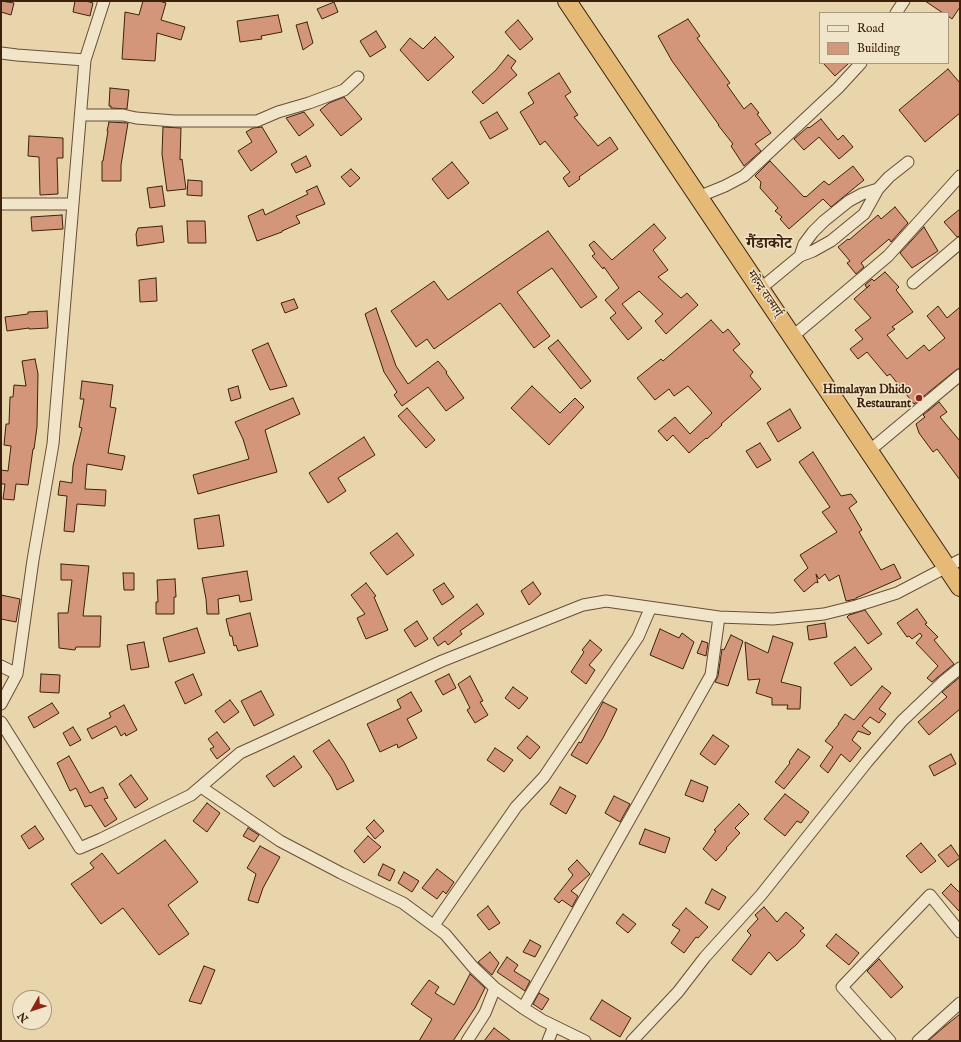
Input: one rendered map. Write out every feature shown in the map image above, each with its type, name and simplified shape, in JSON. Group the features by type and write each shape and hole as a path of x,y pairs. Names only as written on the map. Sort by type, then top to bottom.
{"highway":[{"name":"महेन्द्र राज्मार्ग्","path":"567,1 869,451 953,563 960,587"}],"street":[{"path":"1,704 17,674 33,560 53,444 85,60 104,1"},
{"path":"897,12 904,1"},
{"path":"1,53 85,60"},
{"path":"698,197 725,186 744,176 838,88 860,64"},
{"path":"81,115 124,115 136,118 174,121 257,121 278,112 310,103 344,90 358,77"},
{"path":"760,289 800,256 831,241 864,214 878,189 908,162"},
{"path":"792,337 888,256 960,176"},
{"path":"800,256 804,244 812,232 849,201 862,194 878,189"},
{"path":"1,204 73,204"},
{"path":"913,283 960,243"},
{"path":"869,451 960,375"},
{"path":"1,722 80,848 190,796 240,753 442,661 583,605 606,602 719,617 773,619 824,614 856,606 896,593 953,563"},
{"path":"434,925 516,807 544,777 578,724 638,637 650,609"},
{"path":"523,1008 711,675 719,617"},
{"path":"1,666 17,674"},
{"path":"632,1041 678,992 706,957 761,895 867,762 902,721 960,668"},
{"path":"201,787 280,841 403,903 445,934 473,967 495,988 523,1008 554,1026 585,1041"},
{"path":"890,1041 842,987 930,895 960,932"},
{"path":"467,1041 485,1013 495,988"},
{"path":"918,1041 960,1003"},
{"path":"548,1041 554,1026"}],"building":[{"path":"1,1 14,3 11,15 1,12"},
{"path":"75,1 86,1 93,3 90,16 73,12"},
{"path":"143,1 159,1 166,3 161,20 185,27 181,40 157,33 155,61 122,59 125,12 139,15"},
{"path":"925,1 960,1 960,7 952,19 949,17 949,12 942,12"},
{"path":"334,2 338,12 322,19 317,9"},
{"path":"278,15 282,32 261,36 262,39 240,42 237,21"},
{"path":"688,19 700,36 697,38 730,83 727,85 744,109 751,103 771,133 755,144 761,151 744,166 731,146 733,144 672,61 658,36"},
{"path":"518,20 533,39 520,50 505,32"},
{"path":"307,22 313,43 303,50 296,25"},
{"path":"376,31 386,47 370,57 360,41"},
{"path":"435,37 454,57 428,81 400,50 410,38 423,49"},
{"path":"508,55 516,61 511,68 517,75 483,104 472,92 496,70"},
{"path":"824,64 848,64 835,76"},
{"path":"948,69 960,83 960,113 925,142 899,110"},
{"path":"559,73 571,92 565,96 578,115 574,117 598,146 610,137 618,149 579,177 580,179 569,187 563,178 570,172 545,141 540,145 520,112 534,103 528,93"},
{"path":"110,88 129,90 127,109 111,108 111,106 109,106"},
{"path":"344,97 362,119 341,136 320,110 329,103"},
{"path":"304,112 314,125 299,136 286,118"},
{"path":"497,112 508,129 490,139 480,122"},
{"path":"821,119 838,140 843,135 853,147 839,159 819,137 804,150 794,139 808,127 809,128"},
{"path":"109,122 128,123 121,165 121,181 102,181 102,161"},
{"path":"163,127 181,128 180,160 182,159 186,189 167,191 162,154"},
{"path":"262,127 277,152 251,171 238,151 252,142 246,132 253,128"},
{"path":"29,136 63,138 63,158 57,158 58,194 40,195 39,157 28,156"},
{"path":"306,156 311,166 296,173 291,164"},
{"path":"770,161 804,197 806,197 824,181 829,185 853,166 864,180 831,207 823,199 789,229 780,219 782,217 775,211 778,208 760,188 761,182 755,176"},
{"path":"452,162 469,183 448,199 432,179"},
{"path":"351,169 360,178 350,187 341,177"},
{"path":"188,180 202,181 202,196 187,195"},
{"path":"162,186 165,206 150,208 147,188"},
{"path":"317,186 325,204 296,216 300,223 282,232 257,241 248,216 263,209 265,215 308,194 306,191"},
{"path":"895,207 908,223 891,242 889,239 861,263 864,267 856,274 847,263 850,261 838,247 848,239 849,240 878,215 881,219"},
{"path":"960,209 960,236 957,237 944,222"},
{"path":"62,215 63,229 32,231 31,217"},
{"path":"187,221 205,221 206,243 188,243"},
{"path":"654,224 666,238 653,250 668,270 658,277 681,298 687,293 698,305 666,334 655,321 663,314 639,291 622,304 642,328 628,340 610,318 616,313 605,300 619,288 604,267 603,269 592,256 595,254 589,245 594,241 612,260"},
{"path":"162,226 164,242 137,246 136,234 138,228"},
{"path":"924,227 938,251 912,268 900,253"},
{"path":"548,231 597,297 581,308 552,268 517,292 550,336 534,348 500,303 434,349 427,339 416,347 391,311 434,281 448,300"},
{"path":"885,272 899,287 896,290 913,312 892,327 895,329 887,335 907,359 924,345 929,351 945,338 927,316 938,306 947,318 960,307 960,368 914,404 890,374 887,376 867,352 858,359 850,349 863,339 855,330 871,318 854,299 867,288 865,285 872,279 874,281"},
{"path":"156,278 157,301 140,302 139,280"},
{"path":"294,299 298,308 285,313 281,303"},
{"path":"376,308 396,366 408,384 438,361 464,398 446,411 428,387 402,406 394,395 397,392 384,372 365,314"},
{"path":"47,311 48,328 29,328 7,331 5,317 28,314 28,312"},
{"path":"711,320 723,333 728,329 740,344 733,350 753,372 750,376 761,389 721,424 722,425 707,439 706,438 689,453 673,435 667,441 658,431 675,417 690,434 712,413 688,386 674,396 669,389 655,400 637,378 661,359 663,361"},
{"path":"558,340 591,381 581,389 548,348"},
{"path":"268,343 287,386 270,390 252,350"},
{"path":"35,359 38,374 37,427 28,485 16,484 14,500 3,499 5,484 1,484 1,470 8,471 11,446 4,445 6,424 9,424 10,397 13,397 14,385 26,386 22,361"},
{"path":"82,381 113,385 110,407 116,408 108,453 125,456 122,470 87,464 85,489 106,490 105,506 77,504 74,532 64,531 67,496 58,495 60,481 72,483 73,466 82,428 79,427 84,399 80,399"},
{"path":"238,386 241,398 231,401 228,389"},
{"path":"532,386 560,413 575,398 584,407 549,445 511,408"},
{"path":"293,398 300,414 265,430 277,472 198,494 193,475 249,459 243,439 235,422"},
{"path":"939,402 947,412 940,417 960,441 960,480 937,449 933,452 919,433 916,424 925,417 923,415"},
{"path":"407,408 435,440 426,448 398,416"},
{"path":"790,409 801,428 778,442 767,423"},
{"path":"364,437 375,455 338,478 346,491 328,503 309,473"},
{"path":"760,443 771,460 757,468 746,451"},
{"path":"813,452 841,496 851,494 857,502 849,508 862,530 859,532 881,570 894,564 901,578 856,599 846,601 839,575 829,581 825,574 819,579 816,574 818,583 816,582 804,592 794,580 808,568 800,555 837,532 822,512 830,507 799,462"},
{"path":"219,515 224,546 198,549 194,519"},
{"path":"397,533 414,555 387,575 370,553"},
{"path":"61,564 89,566 83,616 101,616 100,647 76,647 75,650 59,648 58,613 68,613 72,580 61,580"},
{"path":"247,571 252,600 240,602 239,595 218,599 219,614 207,614 202,578"},
{"path":"123,573 134,573 134,590 124,590"},
{"path":"175,579 176,597 174,597 174,614 156,614 156,602 158,602 157,580"},
{"path":"533,582 541,594 529,605 521,591"},
{"path":"366,583 376,596 374,597 388,630 366,639 357,618 365,614 351,595"},
{"path":"444,583 454,597 442,605 433,590"},
{"path":"1,595 20,599 16,622 1,619"},
{"path":"477,604 484,614 460,631 462,634 448,645 445,641 438,646 433,638"},
{"path":"917,609 927,623 925,624 938,637 934,640 954,664 932,682 927,678 938,666 916,643 922,636 920,633 912,639 909,636 907,637 897,623"},
{"path":"865,610 882,634 868,644 847,617"},
{"path":"250,613 258,646 238,651 236,645 234,646 232,636 230,636 226,619"},
{"path":"417,621 428,639 415,647 404,630"},
{"path":"825,623 827,637 809,640 807,626"},
{"path":"197,628 205,653 169,662 163,638"},
{"path":"660,629 679,638 682,633 694,642 683,669 650,655"},
{"path":"731,635 743,641 728,686 715,682 718,676 722,649 724,650"},
{"path":"773,636 793,643 781,682 801,687 800,709 787,709 788,705 772,705 772,698 756,693 760,679 748,680 745,642 768,653"},
{"path":"590,640 602,650 589,665 595,670 586,684 571,672 584,652 582,650"},
{"path":"702,641 708,643 706,656 697,653"},
{"path":"144,642 149,667 131,670 127,645"},
{"path":"855,647 872,669 851,686 834,663"},
{"path":"41,674 60,675 59,693 40,692"},
{"path":"193,674 202,695 185,704 175,682"},
{"path":"449,674 456,688 443,695 435,681"},
{"path":"470,676 483,701 480,702 488,715 475,723 467,710 470,708 458,684"},
{"path":"960,677 960,709 929,735 918,722 947,697 942,692"},
{"path":"882,686 891,693 879,709 886,714 879,723 870,717 862,726 871,733 869,735 858,731 852,740 861,748 850,762 841,754 828,773 820,766 833,747 825,741 845,714 854,720"},
{"path":"513,687 528,698 519,709 505,698"},
{"path":"261,691 274,715 254,726 241,701"},
{"path":"411,692 422,711 407,719 417,738 398,748 397,744 380,752 367,724 401,708 397,700"},
{"path":"230,700 239,712 224,723 215,711"},
{"path":"603,702 617,709 603,738 587,764 571,755 579,742 581,743"},
{"path":"52,703 59,713 34,728 28,717"},
{"path":"124,705 137,730 126,736 125,733 121,736 116,726 92,739 87,729 111,717 109,713"},
{"path":"73,727 81,740 70,746 63,733"},
{"path":"217,732 230,749 217,759 210,749 214,747 208,739"},
{"path":"713,735 729,746 715,765 700,754"},
{"path":"527,736 540,747 530,759 517,748"},
{"path":"329,740 344,762 354,781 337,790 331,777 313,751"},
{"path":"495,748 513,760 504,772 487,760"},
{"path":"798,749 810,757 784,789 775,782 790,763 789,762"},
{"path":"951,754 956,764 934,776 929,766"},
{"path":"69,756 90,793 103,787 108,798 104,799 117,819 105,827 91,805 85,807 76,788 70,791 57,763"},
{"path":"294,756 302,767 274,787 266,776"},
{"path":"131,775 148,799 135,808 119,784"},
{"path":"691,780 708,787 703,802 685,795"},
{"path":"560,787 576,796 566,814 550,804"},
{"path":"785,794 809,812 801,823 797,821 785,836 764,819"},
{"path":"614,796 630,804 620,822 605,813"},
{"path":"207,803 220,813 207,832 193,821"},
{"path":"739,804 749,814 735,828 740,833 716,861 703,849 716,831 714,830"},
{"path":"374,820 384,831 375,839 366,828"},
{"path":"35,826 44,839 29,849 21,836"},
{"path":"248,828 259,835 254,842 243,836"},
{"path":"645,829 670,838 665,853 639,844"},
{"path":"368,836 381,847 364,863 354,851"},
{"path":"165,840 198,882 168,905 189,934 159,955 123,908 101,924 71,884 94,868 90,863 102,853 118,874"},
{"path":"921,843 936,861 921,873 906,856"},
{"path":"951,845 960,858 948,867 938,855"},
{"path":"260,846 280,857 263,888 258,903 248,900 256,874 247,868"},
{"path":"577,860 590,874 571,891 578,896 572,907 562,900 559,903 554,899 573,875 568,869"},
{"path":"383,864 395,870 390,881 378,875"},
{"path":"437,869 454,882 446,894 443,891 437,899 422,888"},
{"path":"404,872 419,881 412,892 398,883"},
{"path":"951,884 960,893 960,912 942,893"},
{"path":"712,889 726,897 719,910 705,903"},
{"path":"488,906 500,923 489,930 477,915"},
{"path":"764,907 777,922 786,912 804,928 800,931 805,935 796,945 777,961 769,952 751,975 732,960 751,935 747,931 758,919 755,915"},
{"path":"686,908 708,927 698,938 696,937 684,953 671,943 680,930 672,925"},
{"path":"623,914 636,924 628,933 616,923"},
{"path":"836,934 859,953 849,965 826,946"},
{"path":"530,940 541,946 535,957 523,952"},
{"path":"490,952 499,963 492,975 478,962"},
{"path":"507,957 518,965 514,971 530,981 525,991 497,972"},
{"path":"879,959 903,987 891,998 867,971"},
{"path":"204,966 215,970 201,1004 189,1001"},
{"path":"470,974 485,988 475,1008 453,1041 419,1041 432,1019 411,1004 429,980 439,987 435,993 454,1005"},
{"path":"539,993 549,999 542,1010 533,1004"},
{"path":"602,1000 631,1018 620,1037 590,1019"},
{"path":"960,1014 960,1041 928,1041 944,1027"},
{"path":"494,1028 511,1041 484,1041"}],"place":[{"name":"Himalayan Dhido Restaurant","path":"919,398"}],"district":[{"name":"गैंडाकोट","path":"769,245"}]}
